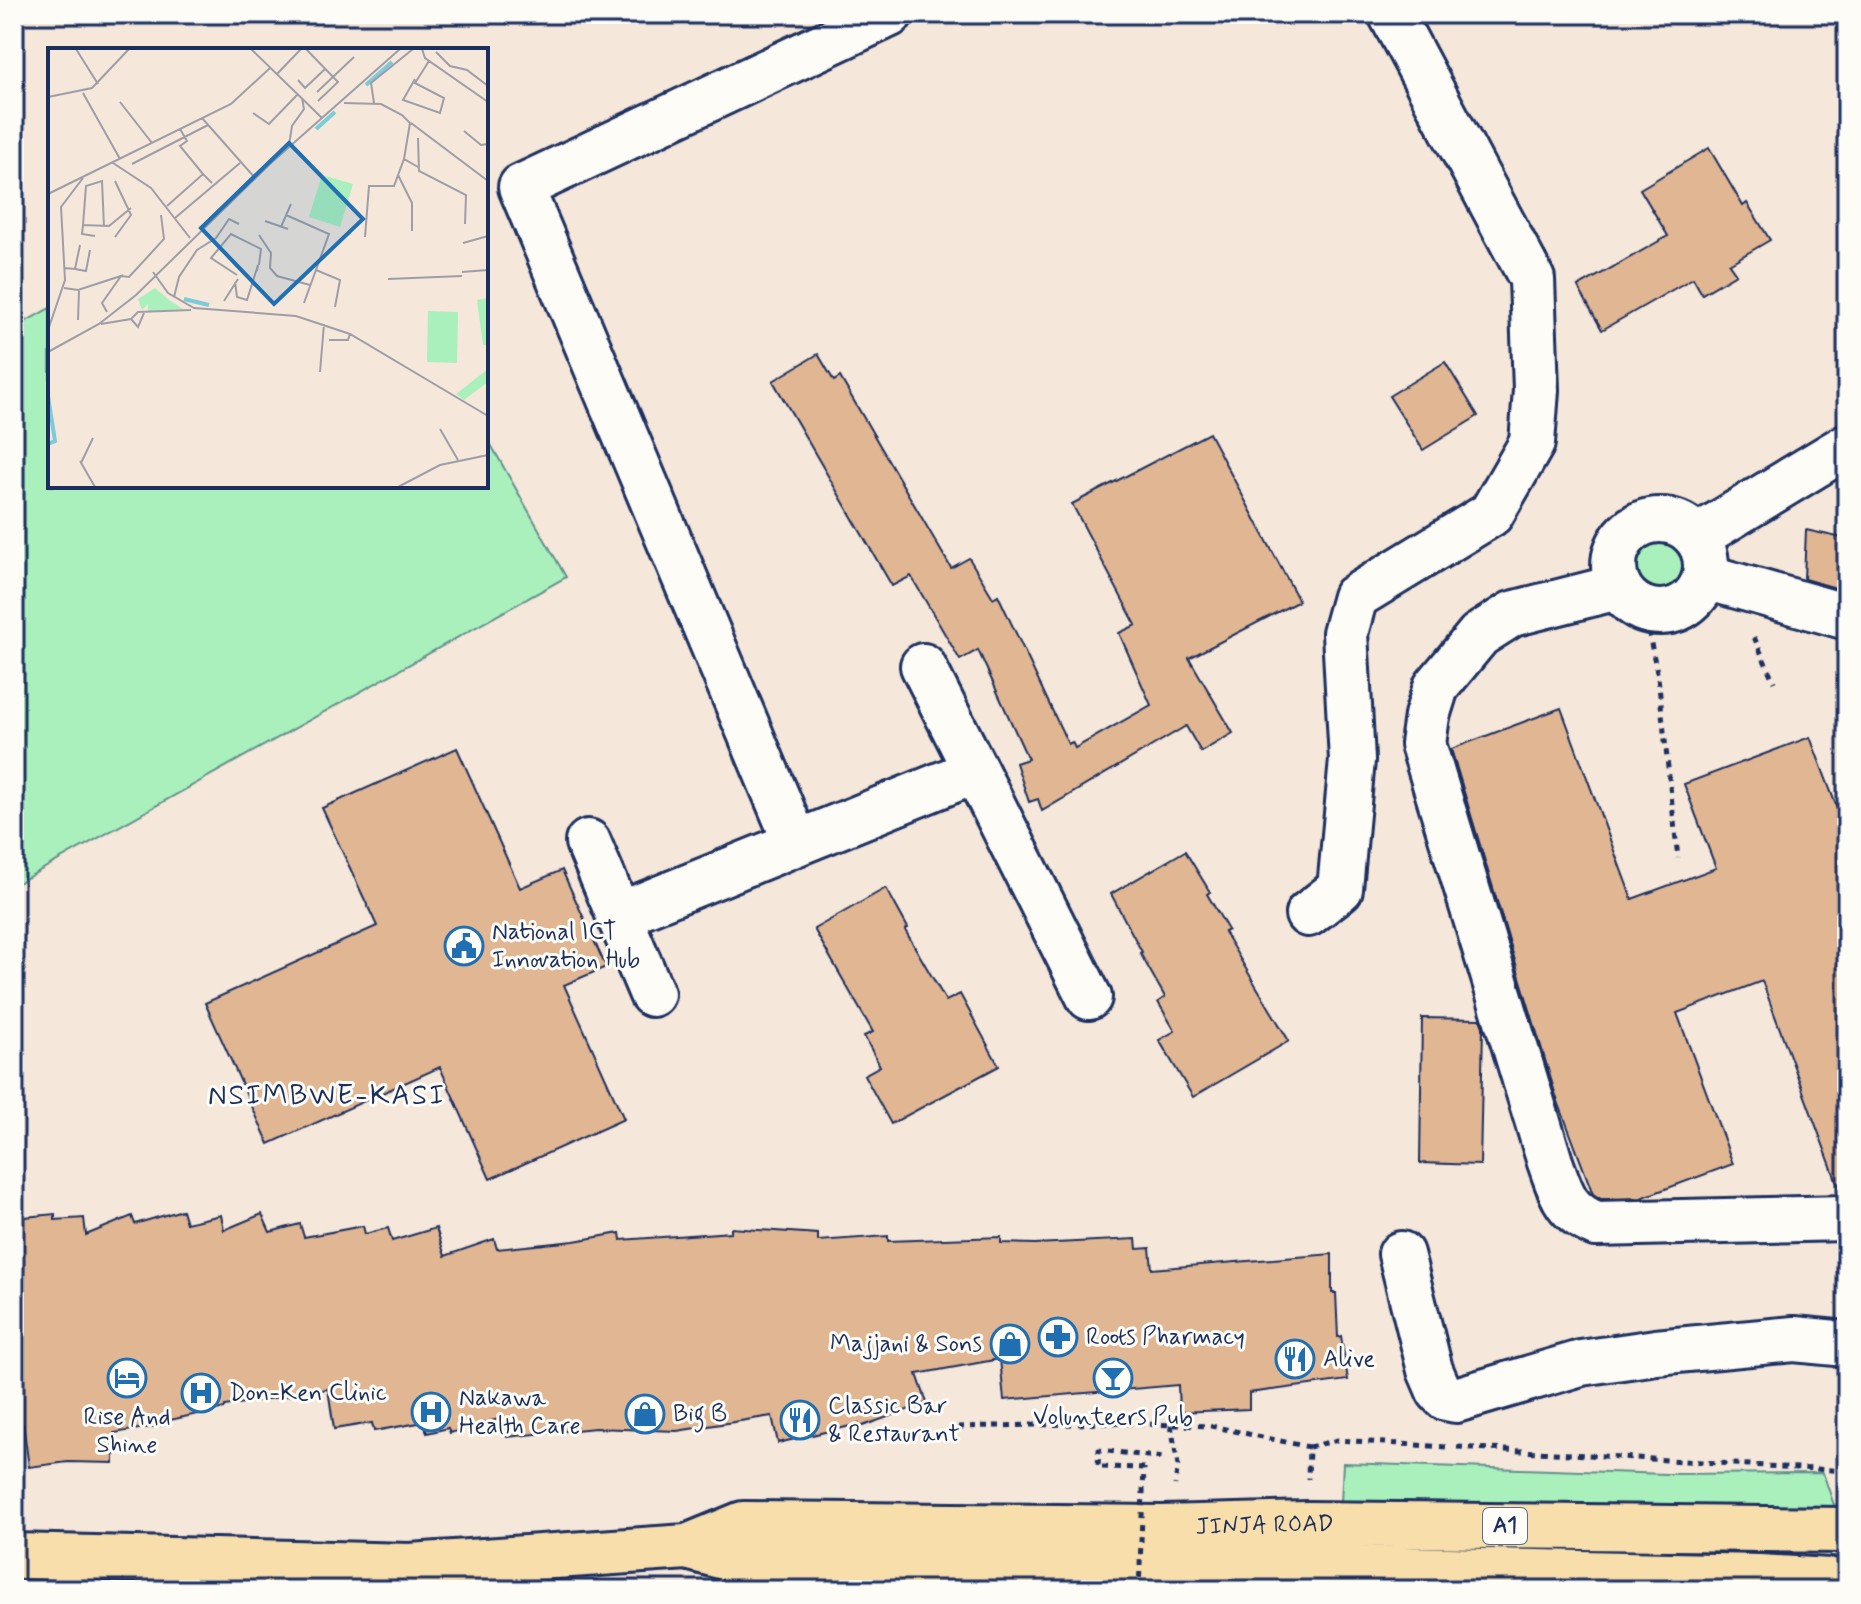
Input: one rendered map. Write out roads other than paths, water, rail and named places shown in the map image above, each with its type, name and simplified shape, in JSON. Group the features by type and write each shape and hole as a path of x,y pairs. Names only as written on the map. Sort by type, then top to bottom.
{"highway":[{"name":"JINJA ROAD","path":"743,1559 1162,1528 1308,1524 1847,1530"},
{"name":"JINJA ROAD","path":"14,1556 411,1578 687,1547 743,1559 1318,1567 1509,1581 1843,1585"},
{"path":"14,1583 94,1560"}],"lane":[{"path":"796,843 521,187 890,14"},
{"path":"1308,914 1340,889 1352,760 1345,633 1355,597 1491,514 1532,443 1536,390 1532,279 1391,14"},
{"path":"1702,557 1847,446"},
{"path":"1631,599 1613,571 1615,554 1622,538 1635,526 1651,520 1668,520 1684,526 1702,557 1698,595 1683,607 1664,613 1631,599 1512,614 1479,635 1436,687 1427,716 1423,744 1550,1162 1566,1203 1579,1218 1596,1224 1847,1218"},
{"path":"1702,557 1847,617"},
{"path":"923,666 1089,997"},
{"path":"619,915 975,771"},
{"path":"588,842 652,994"},
{"path":"1401,1254 1430,1370 1439,1391 1446,1398 1456,1400 1581,1363 1656,1352 1794,1339 1847,1344"}],"place":[{"name":"National ICT Innovation Hub","path":"464,946"},
{"name":"Roots Pharmacy","path":"1058,1337"},
{"name":"Majjani & Sons","path":"1010,1344"},
{"name":"Alive","path":"1295,1359"},
{"name":"Rise And Shine","path":"127,1378"},
{"name":"Volunteers Pub","path":"1113,1378"},
{"name":"Don-Ken Clinic","path":"201,1393"},
{"name":"Nakawa Health Care","path":"431,1412"},
{"name":"Big B","path":"645,1414"},
{"name":"Classic Bar & Restaurant","path":"800,1420"}],"district":[{"name":"NSIMBWE-KASI","path":"327,1096"}]}
